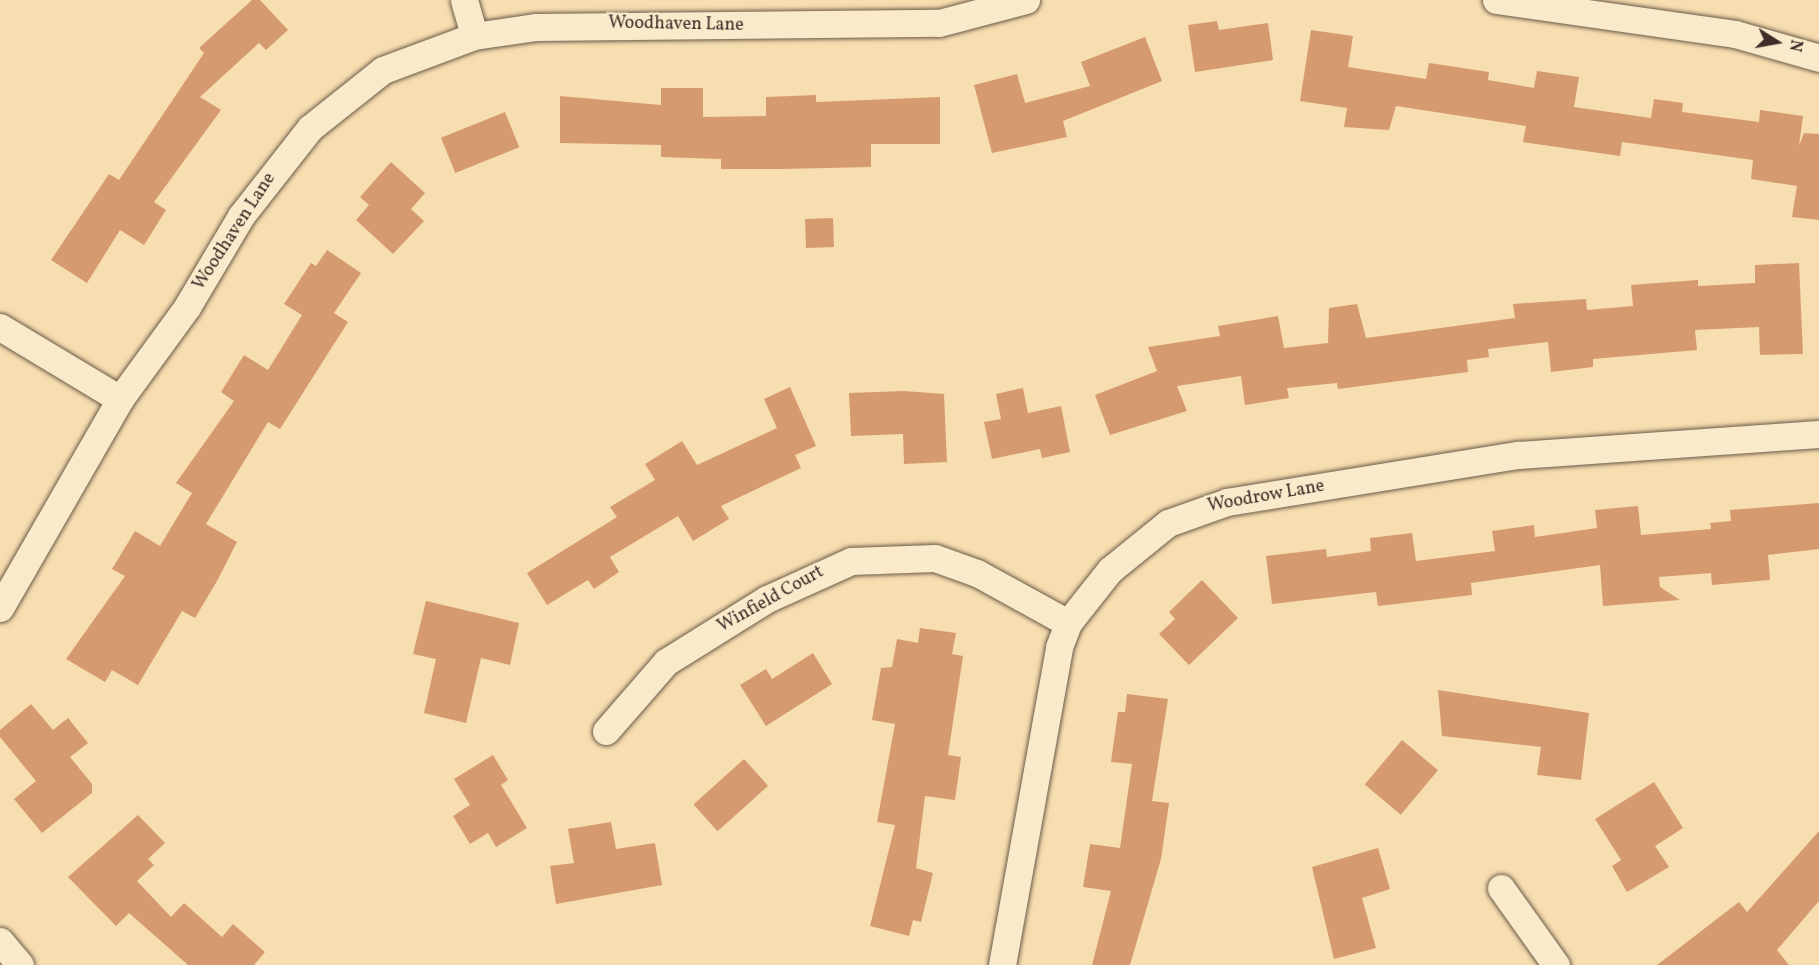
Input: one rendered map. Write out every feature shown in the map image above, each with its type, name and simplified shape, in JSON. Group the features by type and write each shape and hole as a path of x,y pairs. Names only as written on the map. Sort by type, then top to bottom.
{"street":[{"path":"464,0 474,36"},
{"name":"Woodhaven Lane","path":"0,608 120,399 187,307 242,216 310,128 383,70 474,36 588,23 939,22 1026,0"},
{"path":"1496,0 1569,6 1735,34 1819,58"},
{"path":"0,327 120,399"},
{"name":"Woodrow Lane","path":"1002,965 1049,687 1068,623 1110,570 1139,543 1191,511 1209,506 1518,455 1819,434"},
{"name":"Winfield Court","path":"606,731 666,662 767,599 851,561 935,558 977,573 1068,623"},
{"path":"1501,888 1556,965"},
{"path":"0,941 20,965"}],"building":[{"path":"252,0 260,0 288,30 266,50 259,43 200,97 221,110 154,202 166,210 144,245 120,230 87,283 51,260 109,174 119,180 204,53 199,48"},
{"path":"1217,21 1219,30 1268,23 1273,60 1195,72 1188,25"},
{"path":"1311,30 1353,36 1348,67 1426,79 1429,63 1489,72 1488,80 1534,88 1537,71 1579,77 1574,107 1651,118 1654,99 1683,103 1682,112 1759,122 1760,110 1803,116 1799,146 1804,133 1819,134 1819,220 1792,217 1797,186 1751,179 1753,160 1622,142 1620,156 1523,142 1526,126 1396,106 1389,130 1344,127 1347,108 1300,101"},
{"path":"1145,37 1162,81 1063,121 1067,137 992,153 974,85 1017,74 1025,103 1090,86 1081,62"},
{"path":"661,88 703,88 703,117 766,116 766,97 816,95 816,102 940,97 940,144 871,144 871,167 721,169 721,159 661,157 661,145 560,143 560,96 661,105"},
{"path":"505,112 519,147 455,173 441,138"},
{"path":"391,162 425,193 411,209 424,221 393,254 356,220 369,205 360,197"},
{"path":"833,218 834,247 806,248 805,219"},
{"path":"327,250 361,273 334,313 348,322 280,429 268,422 206,524 237,542 217,581 195,618 182,611 138,685 112,670 105,682 66,659 125,576 112,569 135,531 160,546 192,493 176,483 234,401 221,392 244,355 268,370 302,315 284,304 311,263 316,266"},
{"path":"1799,263 1803,354 1760,355 1759,327 1695,330 1697,350 1593,359 1593,367 1551,372 1548,342 1488,349 1489,357 1467,360 1468,372 1338,389 1337,383 1287,388 1289,398 1245,405 1241,376 1177,386 1187,411 1110,435 1095,395 1157,371 1148,347 1220,336 1218,326 1278,316 1284,348 1328,343 1329,308 1357,304 1366,338 1515,318 1513,304 1586,299 1587,310 1633,306 1631,285 1698,280 1698,286 1755,283 1755,265"},
{"path":"790,387 816,446 795,455 801,468 721,506 729,519 693,541 678,516 610,557 619,572 594,589 588,580 547,605 527,573 617,517 610,507 655,480 645,464 682,441 697,465 777,428 764,399"},
{"path":"1023,388 1028,413 1061,406 1070,452 1042,458 1040,449 992,459 984,422 1001,419 996,394"},
{"path":"904,391 944,394 947,462 904,464 903,434 851,436 849,393"},
{"path":"1819,503 1819,549 1768,555 1770,580 1712,585 1711,573 1659,577 1660,587 1680,600 1603,606 1600,565 1471,583 1472,595 1378,606 1376,592 1272,604 1266,556 1326,549 1327,557 1371,551 1370,538 1412,533 1416,561 1495,551 1492,531 1534,525 1535,537 1597,528 1595,510 1638,506 1641,535 1711,529 1710,523 1731,521 1730,510"},
{"path":"1202,580 1238,618 1189,665 1159,634 1175,619 1169,612"},
{"path":"426,601 519,623 510,665 481,658 466,723 424,713 436,659 413,654"},
{"path":"920,628 956,633 952,654 963,656 948,755 961,757 955,800 925,796 916,868 933,873 921,922 913,920 909,936 870,926 895,825 877,822 895,724 872,720 881,668 892,667 897,639 918,643"},
{"path":"813,653 832,684 766,726 740,685 766,669 772,679"},
{"path":"1438,690 1589,713 1581,780 1537,775 1541,747 1442,736"},
{"path":"1127,694 1168,699 1152,801 1169,803 1161,859 1130,965 1092,965 1111,891 1083,887 1090,844 1120,848 1132,764 1111,762 1118,712 1125,712"},
{"path":"31,704 53,730 68,718 88,743 70,757 92,784 92,793 42,833 14,799 36,781 0,737 0,730"},
{"path":"1402,740 1438,770 1401,815 1365,784"},
{"path":"493,755 508,780 501,785 527,828 496,847 488,833 470,844 453,816 470,805 454,779"},
{"path":"744,759 768,786 718,831 693,805"},
{"path":"1654,782 1683,828 1655,846 1669,867 1627,892 1612,866 1621,860 1595,819"},
{"path":"138,815 165,843 148,859 154,865 137,881 171,917 184,903 222,937 233,924 265,952 254,965 188,965 129,913 116,926 68,877"},
{"path":"611,822 616,849 655,843 662,885 556,904 550,866 574,863 568,829"},
{"path":"1819,831 1819,901 1777,950 1789,965 1657,965 1739,902 1747,912"},
{"path":"1378,848 1390,889 1362,898 1376,948 1334,959 1312,867"}]}
